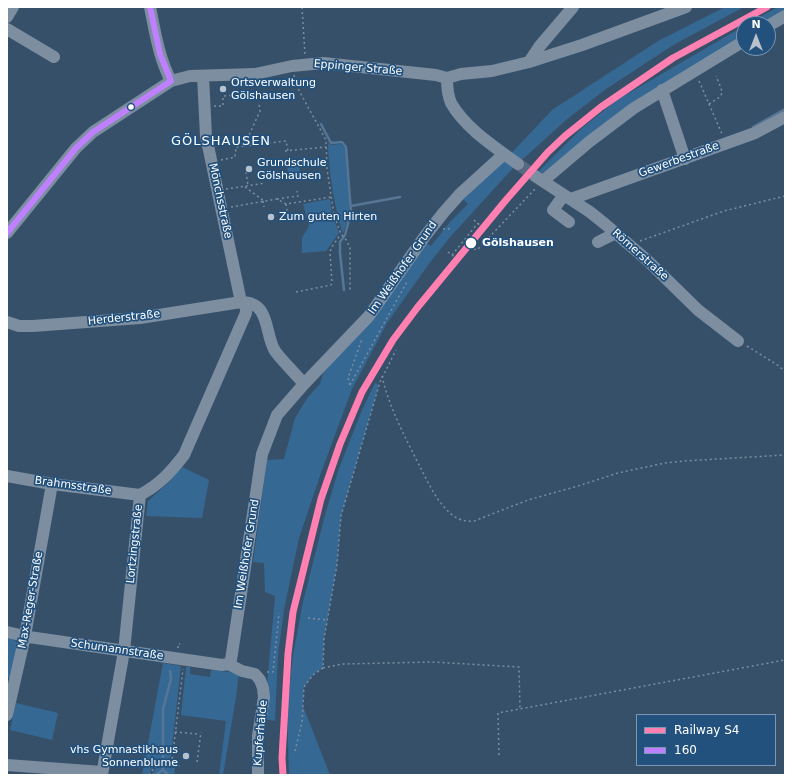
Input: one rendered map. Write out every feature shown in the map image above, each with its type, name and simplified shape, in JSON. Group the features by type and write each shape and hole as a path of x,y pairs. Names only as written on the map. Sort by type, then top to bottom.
{"street":[{"path":"7,17 13,7"},
{"path":"150,7 156,38 166,70 172,81"},
{"path":"529,62 539,47 573,7"},
{"name":"Eppinger Straße","path":"7,233 76,148 89,135 172,81 190,76 255,74 292,66 323,63 436,75 447,78 462,74 492,71 529,62 596,40 686,7"},
{"path":"776,21 785,16"},
{"path":"7,29 54,57"},
{"path":"538,181 634,108 736,46"},
{"name":"Mönchsstraße","path":"203,76 206,136 241,302"},
{"path":"447,78 450,102 461,117 484,139 518,164"},
{"path":"662,90 685,159"},
{"name":"Gewerbestraße","path":"568,197 726,144 755,133 785,117"},
{"name":"Im Weißhofer Grund","path":"228,664 231,660 262,454 277,415 378,305 425,236 454,204 504,154"},
{"name":"Römerstraße","path":"538,181 568,197 590,212 616,233 698,310 738,341"},
{"path":"568,197 553,210 569,222"},
{"path":"598,242 616,233"},
{"path":"241,302 249,302 257,305 263,313 275,350 304,384"},
{"name":"Herderstraße","path":"7,322 19,326 34,326 140,318 241,302"},
{"name":"Lortzingstraße","path":"102,774 124,651 140,495 155,487 171,472 184,455 246,313 246,307 241,302"},
{"name":"Brahmsstraße","path":"7,476 52,484 140,495"},
{"name":"Max-Reger-Straße","path":"7,715 24,636 52,484"},
{"name":"Schumannstraße","path":"7,632 24,636 172,658 222,665 228,664"},
{"path":"228,664 242,671 255,674"},
{"name":"Kupferhälde","path":"255,674 260,680 264,697 258,736 258,775"},
{"path":"7,765 102,774"}],"path":[{"path":"302,7 306,64"},
{"path":"292,66 296,85 326,140 327,169 334,215 341,235 347,241 350,248 350,292"},
{"path":"709,104 720,97 722,92 716,76"},
{"path":"699,81 726,144"},
{"path":"212,106 223,106 223,96 237,95 237,90"},
{"path":"244,146 260,112 259,103"},
{"path":"235,157 236,147 244,146 286,141 287,151 326,146"},
{"path":"211,156 239,157"},
{"path":"246,172 248,186"},
{"path":"474,249 477,250 538,181"},
{"path":"223,190 265,184"},
{"path":"244,187 264,201"},
{"path":"222,209 298,196 297,191"},
{"path":"629,245 724,211 785,196"},
{"path":"277,199 286,204 332,197"},
{"path":"264,201 264,206"},
{"path":"286,204 288,217"},
{"path":"474,220 482,227"},
{"path":"452,255 478,223"},
{"path":"296,292 331,285 331,248 341,235"},
{"path":"448,252 456,258"},
{"path":"359,327 364,336 348,378 350,385 411,274"},
{"path":"738,341 779,366 785,372"},
{"path":"323,668 324,639 337,565 341,516 382,376 396,350"},
{"path":"382,376 386,392 405,438 431,489 450,513 460,520 468,522 528,500 618,473 665,463 785,456"},
{"path":"255,674 273,672 279,613"},
{"path":"308,618 327,620"},
{"path":"499,755 498,714 785,660"},
{"path":"295,750 302,722 304,687 313,675 323,668 342,664 432,662 520,667 520,709"},
{"path":"170,762 172,760 182,672"},
{"path":"175,732 201,733 197,762"},
{"path":"149,775 158,765 170,762"},
{"path":"170,762 172,765 182,766"}],"shaded area":[{"path":"725,7 744,7 675,44 606,89 566,120 513,168 452,235 431,261 387,323 352,389 299,538 284,610 278,654 275,721 264,719 275,596 265,592 264,563 253,562 267,460 284,459 295,418 308,397 320,384 324,370 425,242 431,246 450,222 468,204 463,199 504,161 552,110 658,41"},
{"path":"778,7 785,7 785,19 776,22 776,16 762,16"},
{"path":"736,31 736,47 543,173 538,172 582,128 617,100"},
{"path":"328,143 331,145 341,144 345,148 350,212 343,234 332,189"},
{"path":"299,165 300,170 296,176 289,177 287,167"},
{"path":"330,199 332,215 339,233 326,251 302,253 302,238 309,226 303,204"},
{"path":"375,383 379,385 341,516 337,565 324,639 323,668 313,675 304,687 303,706 330,775 289,775 287,711 293,655 303,602 325,515 338,471 362,410"},
{"path":"182,467 209,480 202,518 146,516 148,501 168,483"},
{"path":"7,637 16,641 18,645 10,678 7,677"},
{"path":"163,663 181,666 171,756 168,761 154,767 148,775 142,775"},
{"path":"186,667 190,667 190,674 210,677 211,670 239,673 223,775 219,775 226,721 181,715"},
{"path":"16,703 58,713 52,740 10,730"},
{"path":"168,764 168,767 175,768 174,775 151,775 157,767"}],"waterway":[{"path":"753,127 785,109"},
{"path":"321,124 331,143 342,142 346,147 351,212 345,235 340,242 344,290"},
{"path":"351,206 400,197"},
{"path":"156,775 163,770 163,709 171,679 170,671"},
{"path":"163,770 169,775"}],"tunnel":[{"path":"518,164 535,176"}],"rail line":[{"name":"S4","path":"283,775 282,758 288,654 293,612 321,499 340,444 362,392 393,340 417,308 506,200 548,152 565,136 601,107 673,58 767,7"}],"transit line":[{"name":"160","path":"7,233 76,148 93,132 171,81 160,54 150,7"}],"place":[{"name":"Ortsverwaltung Gölshausen","path":"223,89"},
{"name":"Grundschule Gölshausen","path":"249,169"},
{"name":"Zum guten Hirten","path":"271,217"},
{"name":"Gölshausen","path":"471,243"},
{"name":"vhs Gymnastikhaus Sonnenblume","path":"186,756"}],"district":[{"name":"GÖLSHAUSEN","path":"221,142"}]}
